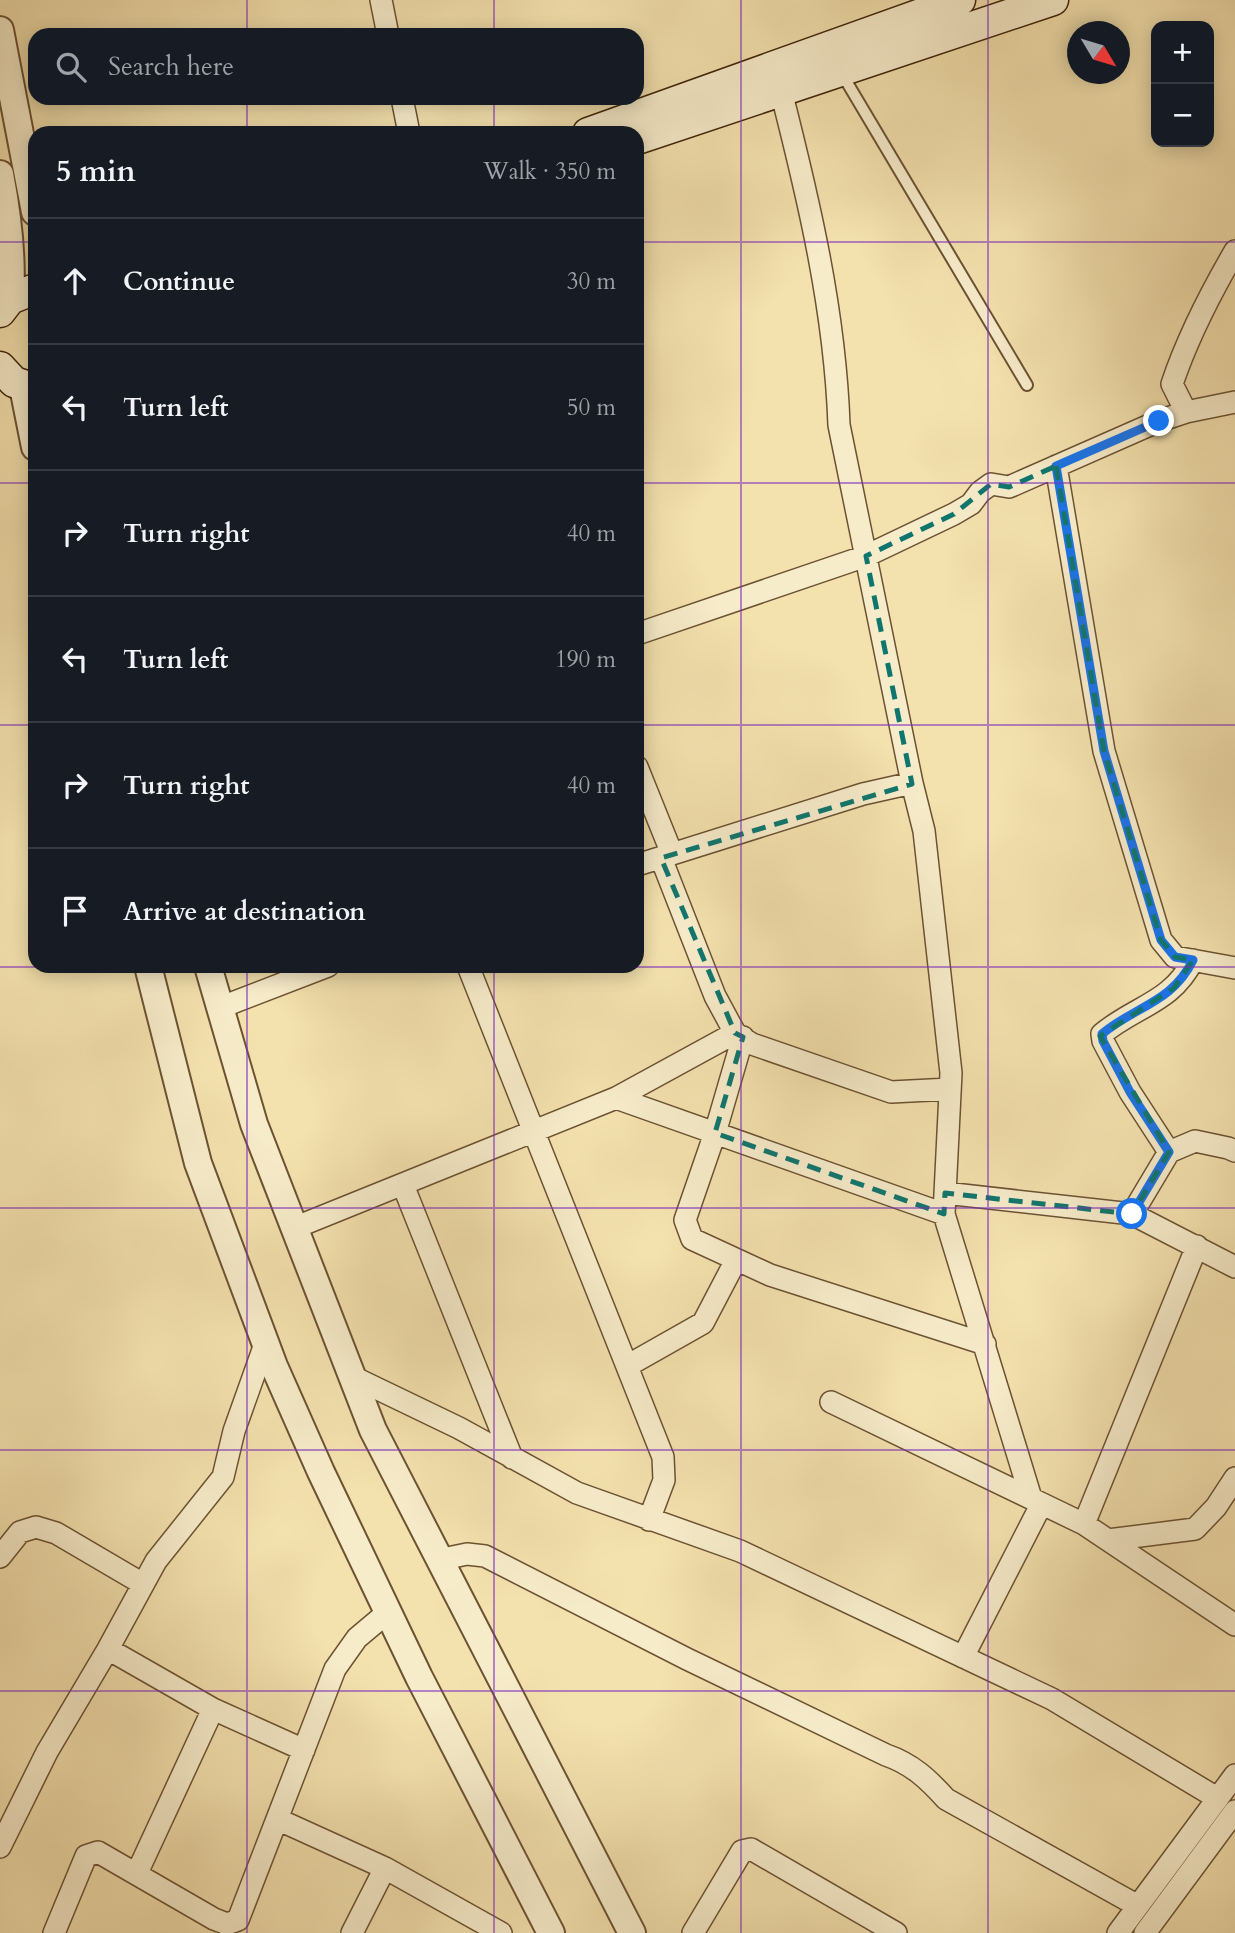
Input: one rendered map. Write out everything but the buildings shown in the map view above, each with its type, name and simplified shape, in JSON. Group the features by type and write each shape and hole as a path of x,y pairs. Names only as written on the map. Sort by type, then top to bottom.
{"main road":[{"path":"608,126 960,0"},
{"path":"644,137 1053,0"}],"street":[{"path":"381,0 387,28"},
{"path":"0,30 28,176"},
{"path":"781,91 810,207 837,373 839,425 924,831 951,1073 944,1214 1036,1501 962,1657"},
{"path":"403,105 408,126"},
{"path":"0,174 10,227 15,300"},
{"path":"1186,412 1172,384 1181,356 1207,300 1235,251"},
{"path":"13,379 28,425"},
{"path":"644,632 866,556 954,514 971,504 980,492 991,484 1009,487 1159,421 1186,412 1235,402"},
{"path":"1056,466 1104,751 1161,940 1175,957 1235,968"},
{"path":"644,863 863,794 912,783"},
{"path":"644,788 715,996 739,1035 751,1044 891,1091 950,1089"},
{"path":"1169,1152 1130,1092 1103,1041 1102,1034 1111,1026 1153,1004 1174,988 1185,976 1193,960"},
{"path":"150,973 198,1163 265,1344 321,1472 388,1612 549,1932"},
{"path":"210,973 254,1124 373,1430 632,1933"},
{"path":"219,1008 310,973"},
{"path":"471,973 663,1458 664,1480 649,1520"},
{"path":"295,1228 616,1098 739,1035"},
{"path":"739,1035 715,1133 685,1220 692,1239 769,1275 985,1344"},
{"path":"616,1098 944,1214"},
{"path":"1132,1214 1169,1152 1195,1141 1235,1152"},
{"path":"403,1185 512,1458"},
{"path":"945,1192 1132,1214 1235,1267"},
{"path":"1084,1524 1197,1246"},
{"path":"627,1366 703,1323 736,1260"},
{"path":"0,1847 47,1752 156,1561 223,1477 234,1432 265,1344"},
{"path":"351,1376 459,1428 577,1493 740,1552 1052,1699 1217,1798"},
{"path":"831,1402 1084,1524 1235,1625"},
{"path":"1108,1540 1195,1529 1216,1507 1235,1478"},
{"path":"0,1557 20,1532 36,1527 56,1533 143,1584"},
{"path":"438,1560 467,1554 485,1556 687,1659 906,1762 924,1775 946,1799 1138,1906"},
{"path":"54,1933 86,1856 98,1852 214,1919 227,1924 238,1920 335,1669 357,1638 388,1612"},
{"path":"108,1649 213,1709 304,1750"},
{"path":"137,1873 213,1709"},
{"path":"1118,1933 1235,1775"},
{"path":"1144,1933 1235,1811"},
{"path":"277,1819 385,1868 501,1933"},
{"path":"693,1933 742,1851 751,1849 896,1933"},
{"path":"352,1933 385,1868"}],"lane":[{"path":"841,71 1027,385"}],"highlighted area":[{"path":"1056,466 1104,751 1161,940 1175,957 1193,960 1174,988 1100,1036 1169,1152 1132,1214 945,1193 944,1214 715,1133 743,1037 735,1033 661,858 912,784 866,556 954,514 991,484 1009,487"}],"route":[{"path":"1132,1214 1169,1152 1130,1092 1103,1041 1102,1034 1111,1026 1153,1004 1174,988 1185,976 1193,960 1175,957 1161,940 1104,751 1056,466 1159,421"}]}
